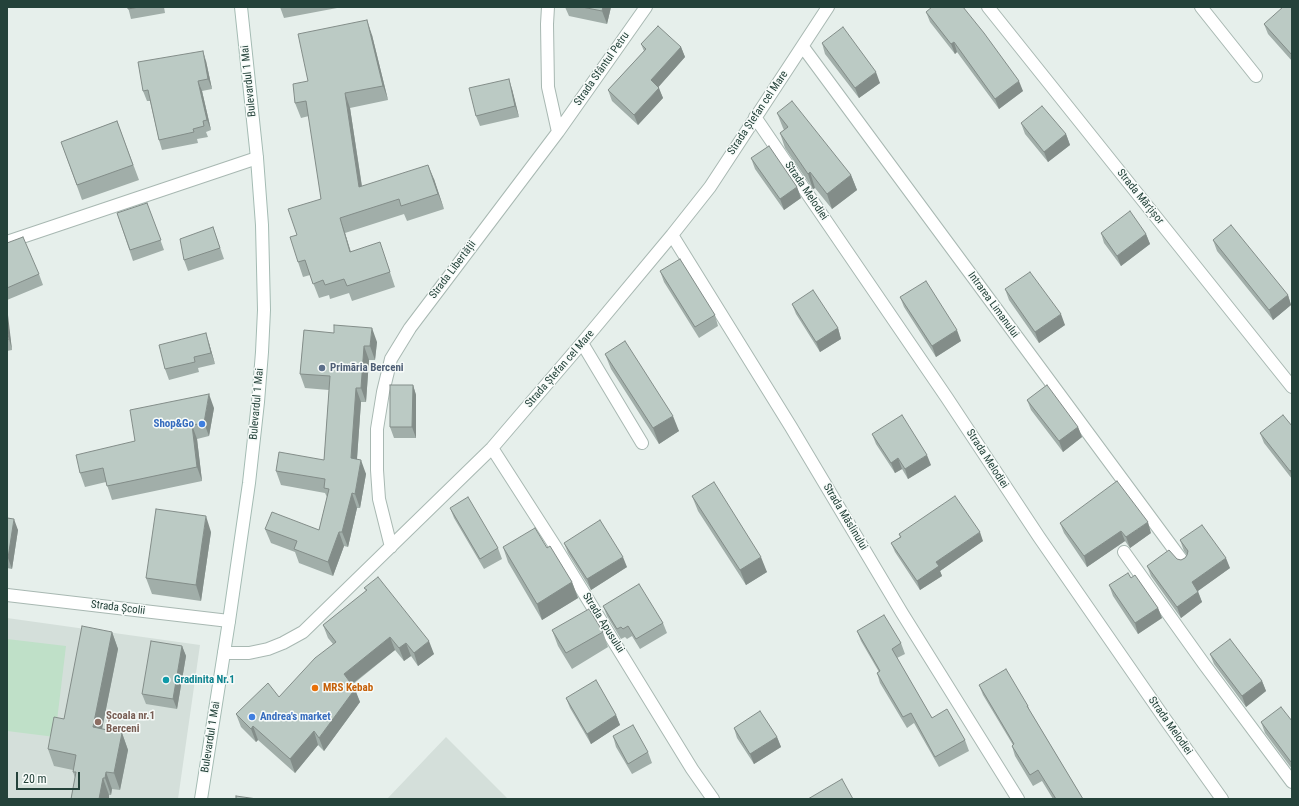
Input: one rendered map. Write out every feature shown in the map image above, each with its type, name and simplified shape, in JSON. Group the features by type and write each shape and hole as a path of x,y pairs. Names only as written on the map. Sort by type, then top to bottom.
{"street":[{"name":"Bulevardul 1 Mai","path":"201,799 229,621 250,470 262,352 264,310 263,267 257,158 240,7"},
{"path":"548,7 548,87 558,132"},
{"name":"Strada Sfântul Petru","path":"558,132 646,7"},
{"name":"Strada Ștefan cel Mare","path":"224,653 249,653 268,649 303,632 492,448 582,343 710,187 828,7"},
{"name":"Strada Mărțișor","path":"988,7 1292,387"},
{"path":"1201,7 1256,76"},
{"name":"Intrarea Limanului","path":"803,47 1184,564"},
{"name":"Strada Melodiei","path":"755,117 947,398 1039,537 1222,799"},
{"name":"Strada Libertății","path":"391,547 379,499 377,470 377,429 383,392 391,359 410,328 558,132"},
{"path":"7,242 257,158"},
{"name":"Strada Măslinului","path":"672,235 792,427 902,613 1018,799"},
{"path":"582,343 642,443"},
{"name":"Strada Apusului","path":"492,448 555,546 692,769 713,799"},
{"path":"1124,552 1204,664 1292,782"},
{"name":"Strada Școlii","path":"7,595 229,621"}],"shaded area":[{"name":"Școala nr.1 Berceni","path":"7,618 200,645 178,799 7,799"},
{"path":"446,737 508,799 387,799"}],"green space":[{"path":"7,639 66,646 55,737 7,731"}],"building":[{"path":"128,7 139,7 128,9"},
{"path":"582,7 603,7 602,11"},
{"path":"932,7 963,7 1019,81 995,99 954,42 951,44 926,12"},
{"path":"1283,7 1290,7 1292,9 1292,55 1264,24"},
{"path":"367,20 383,86 345,93 359,187 428,165 438,194 401,206 399,199 340,218 350,252 380,242 390,272 347,286 344,279 325,285 323,280 313,284 305,260 298,262 290,237 297,235 288,209 321,199 306,101 295,103 293,84 308,81 298,34"},
{"path":"658,26 681,47 651,80 659,88 634,115 608,90 646,49 641,44"},
{"path":"843,27 876,72 855,88 822,43"},
{"path":"203,51 208,79 198,81 207,120 203,121 204,126 193,129 194,132 159,140 148,90 143,91 138,62"},
{"path":"509,79 515,106 476,116 469,88"},
{"path":"792,101 851,175 827,194 810,172 808,174 780,133 788,127 777,113"},
{"path":"1042,106 1066,134 1044,152 1021,123"},
{"path":"117,121 133,165 77,185 61,142"},
{"path":"769,146 797,187 780,199 751,158"},
{"path":"147,203 161,240 130,250 117,213"},
{"path":"1130,211 1146,234 1117,256 1101,233"},
{"path":"1231,225 1288,295 1269,310 1213,240"},
{"path":"213,227 220,248 184,260 180,239"},
{"path":"23,237 39,274 7,288 7,243"},
{"path":"680,259 715,315 695,327 660,271"},
{"path":"1030,272 1061,314 1035,332 1005,289"},
{"path":"926,281 957,330 932,346 900,297"},
{"path":"813,290 838,328 816,342 792,304"},
{"path":"334,325 372,328 370,346 364,346 361,388 356,388 351,458 361,460 355,494 352,493 342,532 339,532 328,562 294,549 297,541 265,529 272,512 319,530 329,489 324,488 325,479 276,471 279,452 324,460 330,376 300,374 304,330 334,333"},
{"path":"7,328 9,339 7,340"},
{"path":"206,333 211,353 194,357 195,362 165,369 159,345"},
{"path":"625,341 673,416 653,428 605,354"},
{"path":"390,385 413,385 412,427 390,427"},
{"path":"1047,385 1078,427 1059,441 1027,400"},
{"path":"209,394 204,423 192,425 197,467 107,486 103,468 80,473 76,455 135,441 130,410"},
{"path":"902,415 927,455 905,469 898,458 891,463 872,434"},
{"path":"1283,415 1292,426 1292,469 1290,471 1260,433"},
{"path":"1117,481 1148,522 1126,537 1121,531 1084,556 1060,523"},
{"path":"714,482 761,557 740,570 692,496"},
{"path":"955,496 980,532 936,562 939,566 917,581 891,543 901,537 899,534"},
{"path":"468,497 498,548 480,559 450,508"},
{"path":"156,509 206,516 196,585 146,578"},
{"path":"7,518 14,519 8,558 7,558"},
{"path":"600,520 623,557 587,579 564,543"},
{"path":"1202,525 1226,558 1192,582 1198,592 1177,607 1147,566 1169,550 1177,559 1181,560 1185,558 1188,551 1180,540"},
{"path":"535,528 547,548 550,546 572,582 537,604 503,547"},
{"path":"1128,573 1131,578 1135,575 1158,608 1135,623 1109,585"},
{"path":"378,577 429,641 414,653 406,643 399,648 390,637 344,674 355,689 319,738 314,731 290,759 253,726 251,729 236,714 268,683 279,697 315,658 336,642 323,625 367,590 364,588"},
{"path":"639,584 663,623 636,639 628,626 623,629 621,627 617,629 603,606"},
{"path":"589,609 603,632 566,653 552,630"},
{"path":"884,615 901,643 892,649 932,718 947,709 965,740 935,757 911,713 903,717 877,673 880,671 857,631"},
{"path":"82,626 112,632 93,727 122,733 114,773 106,772 105,778 103,778 99,799 71,799 76,772 73,772 76,755 48,749 54,717 64,719"},
{"path":"1230,639 1262,681 1242,696 1210,654"},
{"name":"Gradinita Nr.1","path":"151,641 182,646 173,699 142,694"},
{"path":"1006,669 1083,799 1056,799 1038,770 1030,775 1012,746 1014,744 979,685"},
{"path":"596,680 616,715 587,734 566,698"},
{"path":"1281,707 1292,721 1291,762 1261,722"},
{"path":"760,711 777,737 750,754 734,728"},
{"path":"633,725 648,752 628,764 613,736"},
{"path":"842,779 853,799 808,799"},
{"path":"236,796 257,799 236,799"}],"place":[{"name":"Primăria Berceni","path":"322,368"},
{"name":"Shop&Go","path":"202,424"},
{"name":"Gradinita Nr.1","path":"166,680"},
{"name":"MRS Kebab","path":"315,688"},
{"name":"Andrea's market","path":"252,717"},
{"name":"Școala nr.1 Berceni","path":"98,722"}]}
